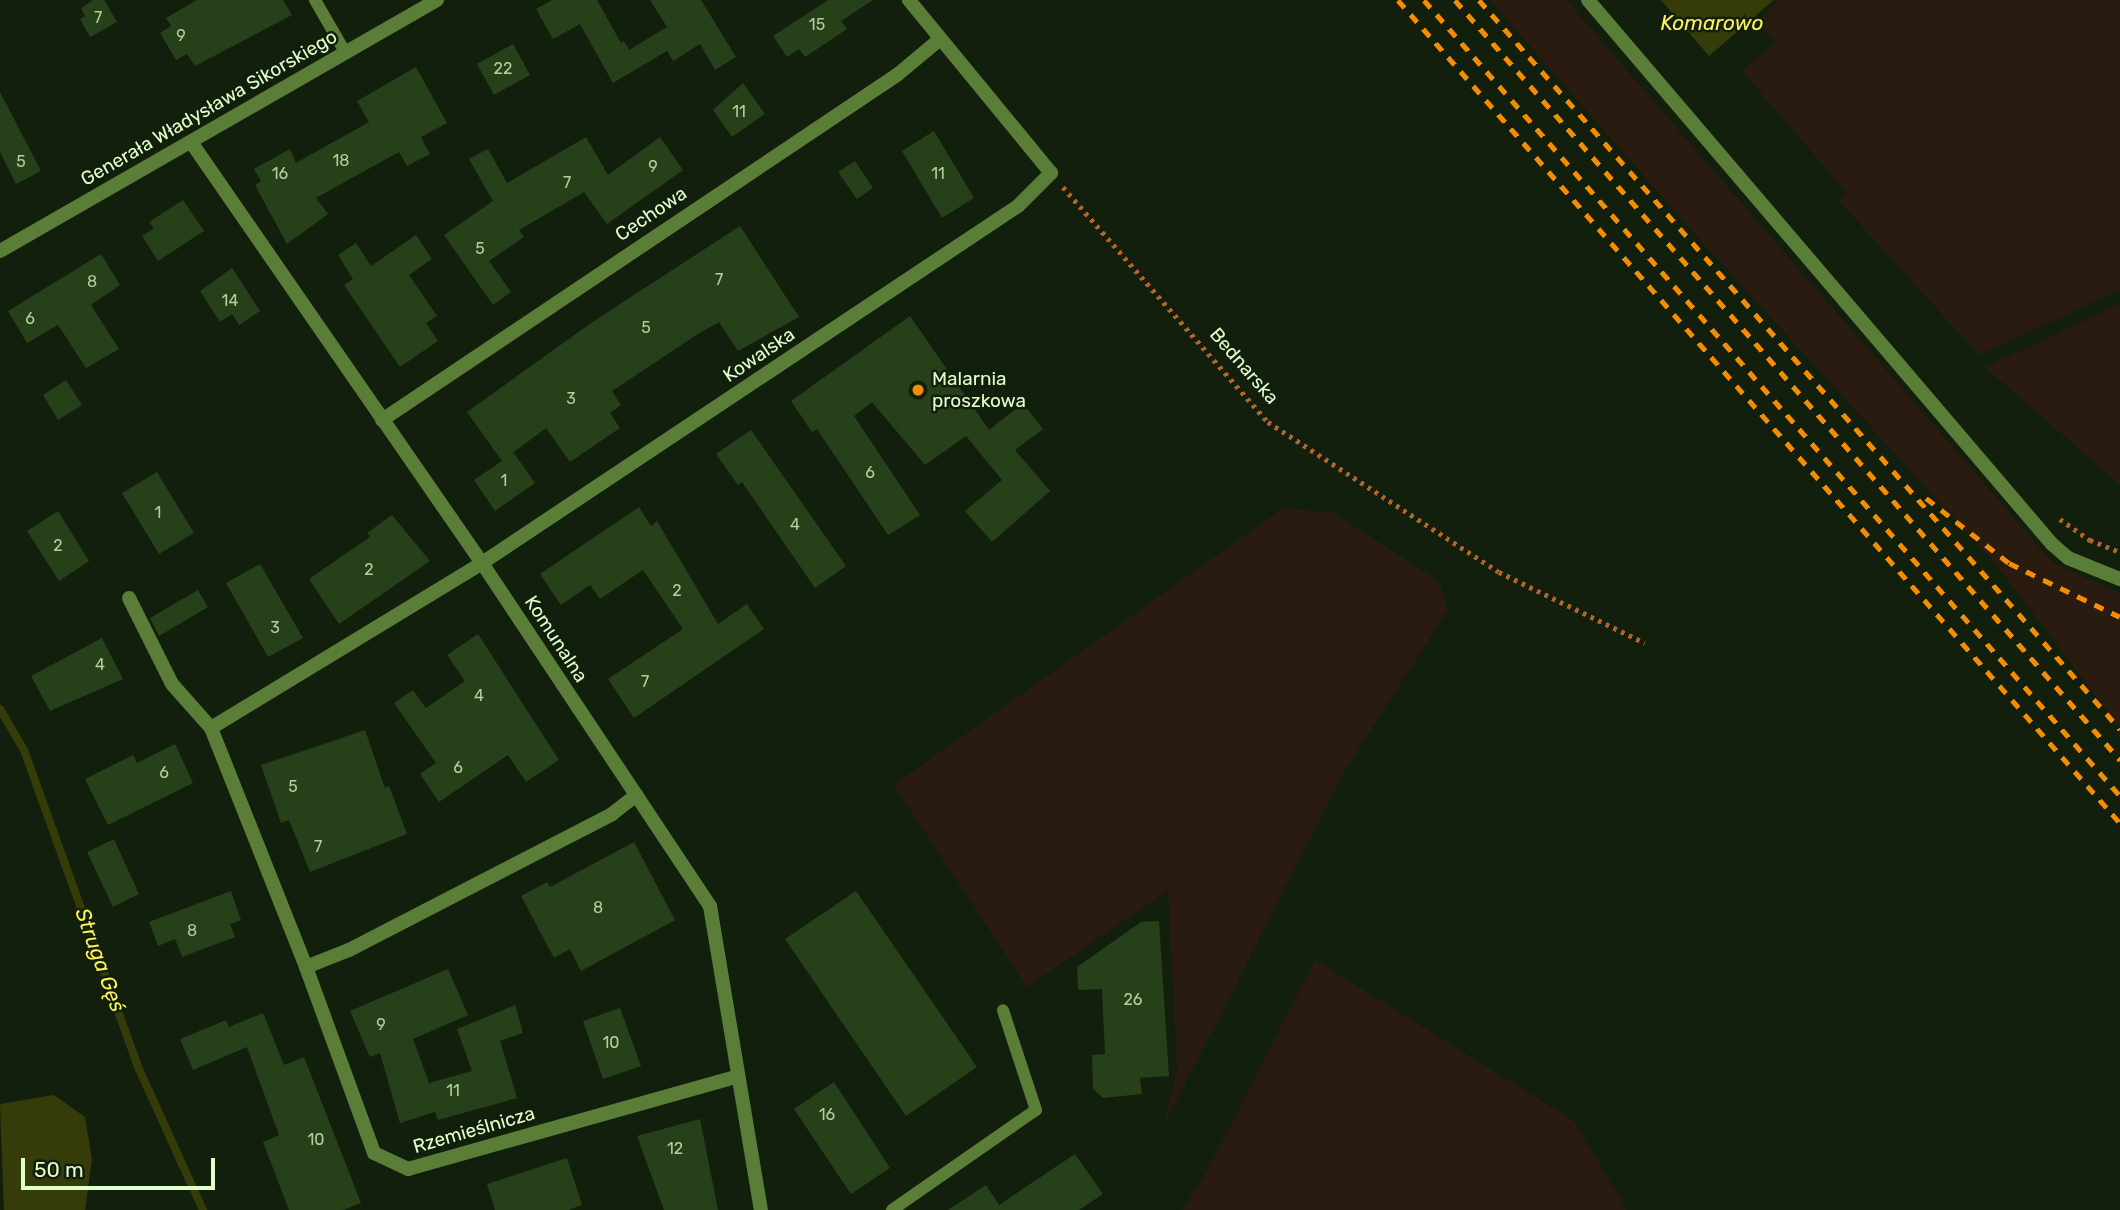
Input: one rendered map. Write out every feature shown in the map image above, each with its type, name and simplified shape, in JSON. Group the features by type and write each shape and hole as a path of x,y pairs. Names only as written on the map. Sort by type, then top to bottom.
{"street":[{"name":"Generała Władysława Sikorskiego","path":"0,251 437,0"},
{"path":"909,0 1051,173"},
{"path":"1588,0 2052,544 2068,558 2120,579"},
{"name":"Cechowa","path":"382,420 897,75 940,39"},
{"name":"Komunalna","path":"191,142 482,563 710,906 761,1210"},
{"name":"Kowalska","path":"482,563 1018,206 1051,173"},
{"path":"211,728 482,563"},
{"name":"Rzemieślnicza","path":"128,598 172,684 211,728 306,967 374,1153 408,1169 738,1076"},
{"path":"306,967 349,950 588,827 636,795"}],"lane":[{"path":"315,0 345,52"},
{"path":"892,1210 1036,1110 1003,1010"}],"path":[{"name":"Bednarska","path":"1051,173 1268,422 1499,572 1645,643"}],"shaded area":[{"path":"1490,0 1566,0 2053,563 2120,593 2120,728 1995,563 1691,230"},
{"path":"1780,0 2120,0 2120,290 1979,355 1839,201 1847,193 1742,71 1776,42 1757,21"},
{"path":"2120,304 2120,485 1985,367"},
{"path":"1282,509 1332,512 1439,581 1448,609 1344,772 1164,1125 1177,1069 1168,890 1027,987 894,785"},
{"path":"1315,960 1574,1121 1627,1210 1182,1210 1203,1179"}],"water":[{"name":"Komarowo","path":"1661,0 1774,0 1709,56"},
{"path":"54,1095 85,1117 92,1159 85,1210 4,1210 0,1104"}],"building":[{"path":"93,0 104,0 117,22 90,37 80,19 85,16 81,8"},
{"path":"197,0 283,0 292,15 195,66 187,54 176,60 160,33 171,26 166,18"},
{"path":"552,0 597,0 621,43 624,41 629,50 667,27 650,0 701,0 736,57 715,70 700,44 673,61 667,51 613,83 580,24 553,39 536,9"},
{"path":"828,0 873,0 841,21 847,29 805,57 799,49 787,57 773,36"},
{"path":"513,44 530,75 494,95 477,64"},
{"path":"416,67 447,123 421,137 430,154 407,166 399,152 316,198 328,214 287,244 255,185 261,181 254,169 290,149 296,163 369,122 357,101"},
{"path":"743,83 765,114 732,137 713,110"},
{"path":"0,92 41,171 16,184 0,152"},
{"path":"934,131 974,198 942,218 902,151"},
{"path":"586,137 608,175 660,137 683,170 607,224 584,192 519,230 524,237 489,261 511,292 493,305 444,235 493,201 469,159 488,149 507,183"},
{"path":"855,161 873,188 857,199 838,172"},
{"path":"183,200 204,231 158,261 142,236 154,228 149,222"},
{"path":"740,226 799,317 738,351 719,322 698,334 612,391 621,405 610,413 620,428 570,462 546,428 510,455 514,453 535,483 495,511 474,480 502,461 467,412 594,321"},
{"path":"416,235 432,259 409,275 437,316 426,323 438,341 400,367 344,285 353,279 338,255 356,243 371,266"},
{"path":"101,254 120,285 91,305 119,349 86,368 58,325 27,343 8,311"},
{"path":"232,268 260,311 239,325 232,314 220,322 200,291"},
{"path":"910,316 989,430 1023,403 1043,429 1015,450 1050,491 992,542 965,511 1002,480 966,436 925,465 872,402 854,416 920,515 888,535 817,429 812,432 791,401"},
{"path":"66,380 82,405 58,420 43,395"},
{"path":"751,430 846,566 815,588 742,482 738,485 716,454"},
{"path":"157,472 194,533 159,554 122,493"},
{"path":"639,507 651,526 657,521 718,624 747,604 764,629 634,718 608,679 683,629 643,570 600,599 590,585 561,605 540,574"},
{"path":"58,511 89,561 59,581 27,531"},
{"path":"392,515 430,561 339,624 309,579 370,537 367,533"},
{"path":"260,564 303,638 268,657 226,583"},
{"path":"198,590 208,607 159,636 150,618"},
{"path":"478,634 559,760 526,782 508,755 439,802 420,774 436,763 394,703 413,690 426,708 465,681 447,655"},
{"path":"102,638 123,679 50,711 31,676"},
{"path":"365,730 385,788 389,786 407,834 310,872 289,820 281,823 261,765"},
{"path":"175,744 193,783 108,825 85,779 133,755 137,763"},
{"path":"114,839 139,894 113,907 87,852"},
{"path":"634,842 675,920 581,971 570,949 554,958 521,896 547,882 550,887"},
{"path":"231,891 241,920 230,924 235,937 182,957 175,939 158,946 149,922"},
{"path":"856,891 977,1067 906,1116 785,939"},
{"path":"1159,921 1169,1076 1140,1078 1142,1094 1103,1098 1093,1089 1092,1055 1105,1054 1102,989 1078,990 1077,967 1141,922"},
{"path":"448,969 468,1015 413,1039 429,1083 472,1071 457,1029 515,1005 523,1033 500,1041 517,1098 438,1120 435,1112 400,1123 380,1053 370,1057 350,1011"},
{"path":"620,1008 641,1066 603,1079 583,1021"},
{"path":"263,1013 284,1065 304,1057 361,1203 343,1210 289,1210 263,1142 279,1135 247,1047 193,1070 180,1039 226,1020 229,1027"},
{"path":"834,1082 890,1168 851,1194 794,1109"},
{"path":"700,1119 718,1210 664,1210 637,1136"},
{"path":"1075,1154 1103,1194 1079,1210 948,1210 986,1185 999,1205"},
{"path":"567,1158 582,1205 568,1210 495,1210 487,1184"}],"waterway":[{"name":"Struga Gęś","path":"0,709 24,750 139,1069 203,1210"}],"railway":[{"path":"1398,0 2120,823"},
{"path":"1424,0 2120,796"},
{"path":"1455,0 2120,760"},
{"path":"1479,0 2120,729"},
{"path":"1926,498 2009,563 2120,617"}],"place":[{"name":"Malarnia proszkowa","path":"918,390"}]}
